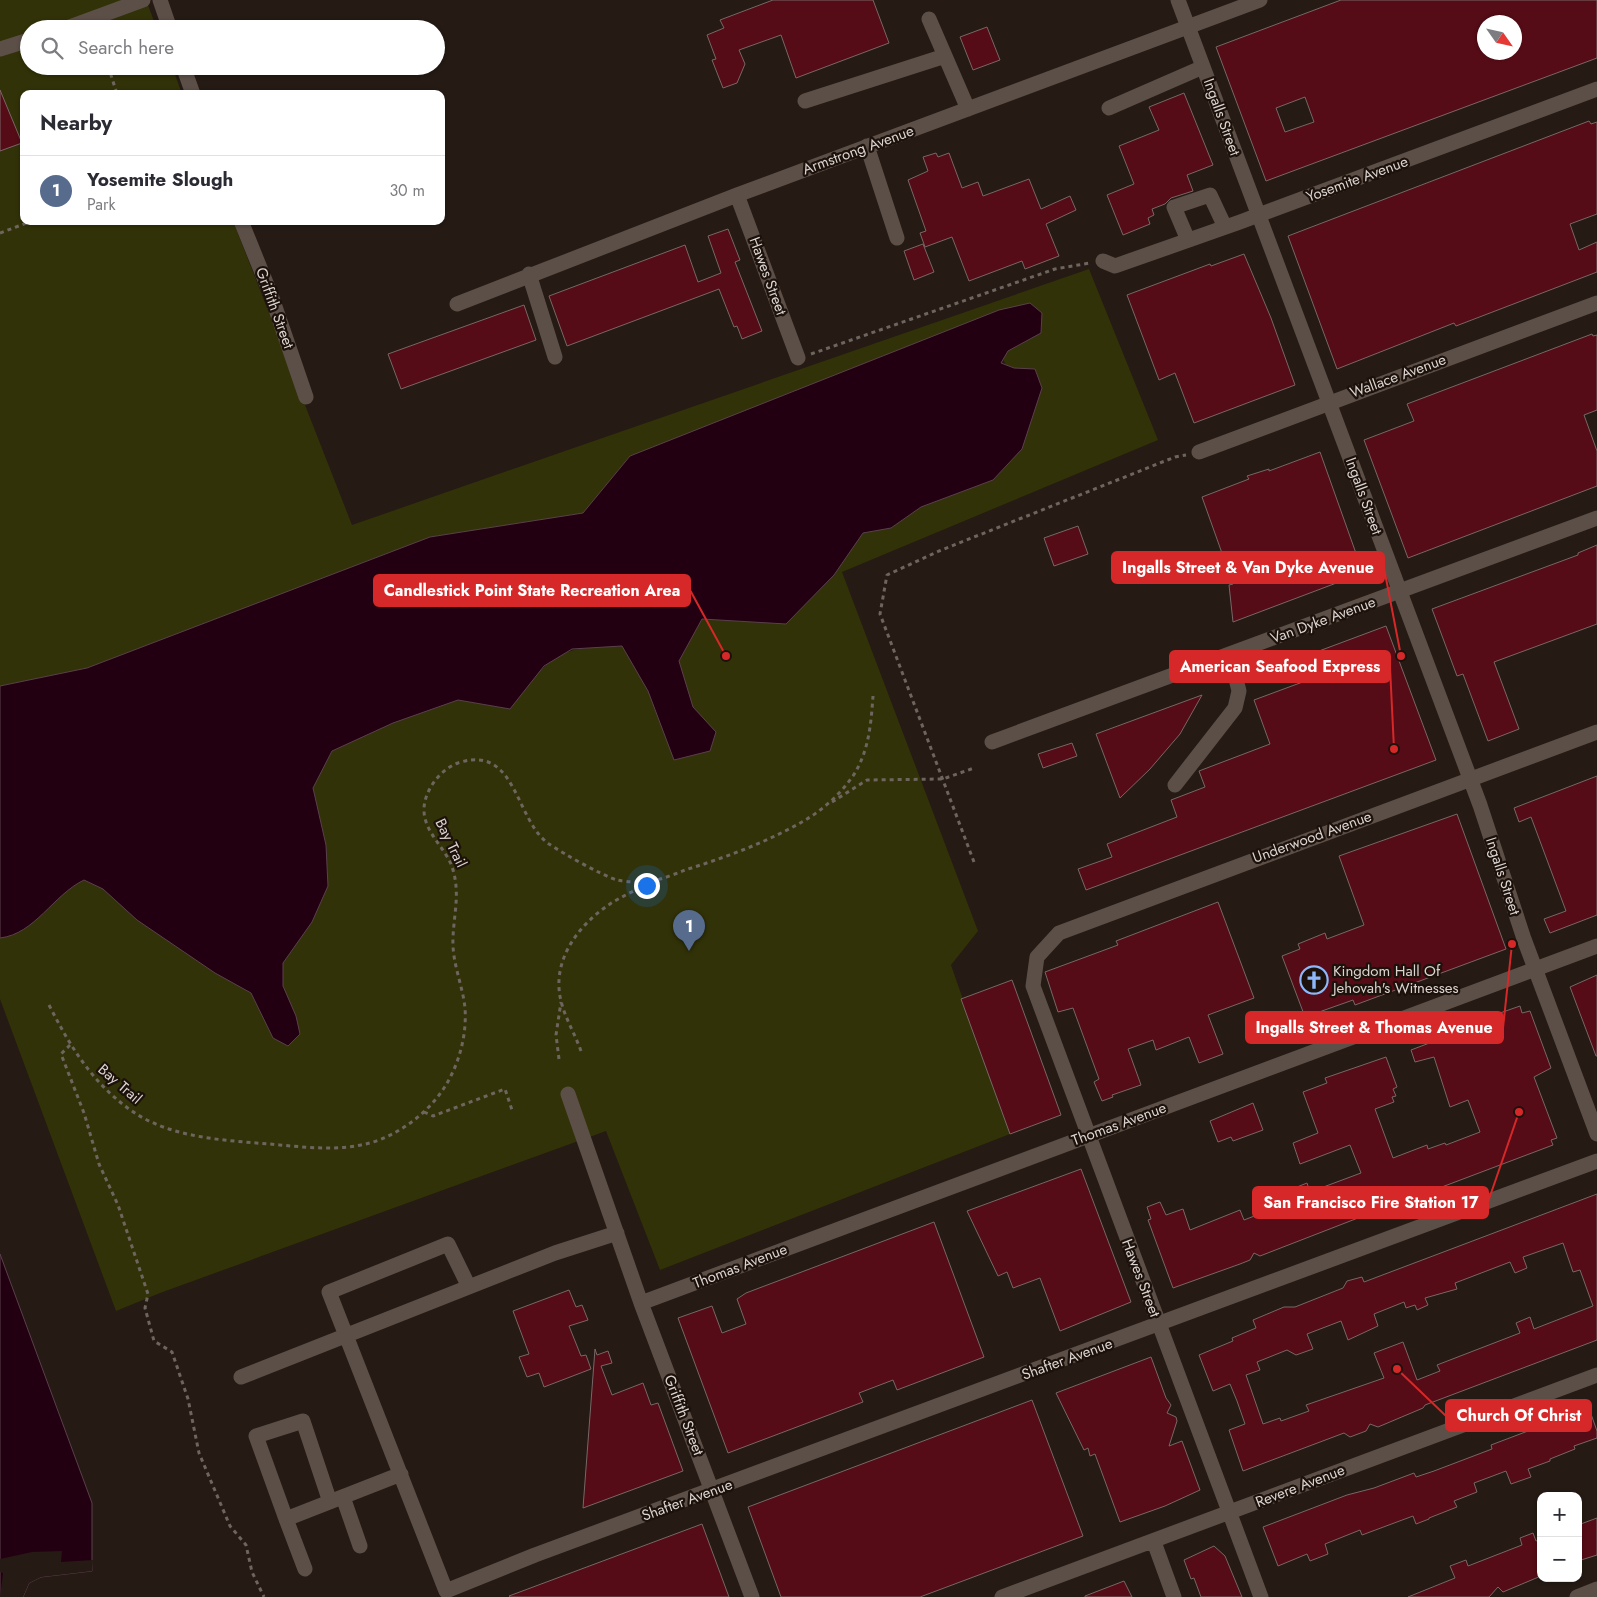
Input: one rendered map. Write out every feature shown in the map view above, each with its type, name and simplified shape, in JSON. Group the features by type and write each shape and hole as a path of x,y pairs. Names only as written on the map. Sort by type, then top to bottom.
{"street":[{"path":"89,20 144,0"},
{"path":"160,0 167,20"},
{"name":"Ingalls Street","path":"1178,0 1470,780 1535,969 1597,1134"},
{"name":"Armstrong Avenue","path":"457,304 529,274 737,195 1260,0"},
{"path":"929,19 968,109"},
{"path":"0,49 20,43"},
{"path":"805,101 945,56"},
{"path":"1109,108 1203,67"},
{"path":"187,75 192,90"},
{"name":"Yosemite Avenue","path":"1109,263 1188,240 1259,215 1597,89"},
{"path":"867,146 897,238"},
{"path":"1188,240 1174,207 1210,194 1225,227"},
{"name":"Hawes Street","path":"737,195 798,358"},
{"name":"Griffith Street","path":"243,225 271,295 306,397"},
{"path":"529,274 555,357"},
{"name":"Wallace Avenue","path":"1199,452 1597,303"},
{"name":"Van Dyke Avenue","path":"992,742 1597,518"},
{"path":"1175,785 1235,708 1239,691 1230,654"},
{"name":"Underwood Avenue","path":"1037,957 1059,933 1597,732"},
{"name":"Thomas Avenue","path":"641,1302 1597,946"},
{"name":"Hawes Street","path":"1037,957 1033,986 1261,1597"},
{"name":"Griffith Street","path":"568,1094 641,1302 752,1597"},
{"name":"Shafter Avenue","path":"401,1474 446,1591 535,1555 712,1491 1597,1161"},
{"path":"241,1377 555,1253 617,1233"},
{"path":"286,1518 401,1474 329,1292 448,1244 469,1287"},
{"name":"Revere Avenue","path":"1002,1597 1154,1542 1597,1375"},
{"path":"305,1569 256,1436 303,1421 336,1499 360,1546"},
{"path":"1154,1542 1174,1597"},
{"path":"1576,1597 1597,1589"}],"path":[{"path":"111,75 116,90"},
{"path":"0,233 21,225"},
{"path":"798,358 1055,270 1109,263"},
{"path":"974,862 880,614 887,575 939,551 1175,457 1199,452"},
{"name":"Bay Trail","path":"49,1004 88,1073 132,1111 172,1130 210,1139 328,1149 356,1146 382,1139 424,1112 444,1088 458,1059 464,1034 465,1008 453,946 458,885 452,864 429,829 424,810 428,793 442,772 459,762 478,760 495,766 510,778 529,822 547,843 618,880 651,882 715,861 782,832 809,818 829,803 852,777 863,757 870,735 873,696"},
{"path":"829,803 867,780 942,779 974,768"},
{"path":"581,1051 561,1001 559,986 561,965 566,949 592,917 611,903 651,882"},
{"path":"559,1060 556,1035 561,1001"},
{"path":"70,1044 61,1054 84,1113 99,1164 118,1205 148,1294 145,1308 154,1341 172,1352 188,1399 198,1453 230,1526 246,1545 252,1572 264,1597"},
{"path":"424,1112 433,1116 505,1089 513,1113"}],"shaded area":[{"path":"0,0 146,0 154,20 20,20 20,75 175,75 181,90 20,90 20,225 235,225 352,525 1089,269 1158,440 842,572 978,931 951,965 1010,1134 660,1270 606,1131 160,1293 116,1311 0,999 0,910 453,687 510,709 534,677 562,654 588,648 1012,377 987,327 630,456 583,513 430,537 87,668 0,686"},
{"path":"1030,303 1042,313 1041,333 1008,351 1001,363 1014,368 1035,369 1042,388 1022,449 993,480 921,507 891,528 863,533 834,575 786,624 702,619 679,661 693,707 716,732 710,751 674,760 648,691 622,646 572,649 544,666 510,709 458,700 393,723 332,751 313,788 326,845 328,886 312,922 283,963 283,986 296,1016 300,1034 288,1046 273,1038 251,993 215,973 137,920 103,889 84,880 63,895 24,929 0,938 0,686 87,668 430,537 583,513 630,456 999,310"},
{"path":"0,1254 92,1503 92,1571 41,1577 29,1583 23,1597 0,1597"}],"pier":[{"path":"62,1551 61,1562 93,1560 92,1571 41,1577 29,1583 23,1597 0,1597 3,1573 0,1572 0,1559 32,1552"}],"building":[{"path":"773,0 873,0 889,43 796,78 781,35 739,50 745,64 737,83 723,88 712,60 716,59 707,35 724,28 720,20"},
{"path":"1341,0 1597,0 1597,58 1266,181 1216,47","holes":["1305,97 1314,122 1285,132 1276,108"]},
{"path":"987,27 1000,60 973,70 960,37"},
{"path":"0,90 20,138 20,144 0,151"},
{"path":"1184,93 1213,165 1187,175 1193,191 1171,198 1165,204 1152,209 1154,215 1148,218 1150,224 1123,235 1107,195 1134,184 1119,146 1159,130 1149,107"},
{"path":"1589,121 1591,124 1597,122 1597,214 1570,224 1579,250 1597,242 1597,272 1456,326 1454,323 1337,369 1288,236"},
{"path":"936,153 938,157 949,153 962,188 978,182 983,196 1029,179 1041,209 1070,196 1076,210 1046,224 1059,256 1025,269 1022,261 969,281 952,237 925,247 920,233 926,231 908,180 928,171 923,157"},
{"path":"728,229 740,260 735,262 762,331 742,339 737,326 734,327 719,289 567,346 549,296 685,245 698,282 721,273 708,236"},
{"path":"923,244 934,272 914,280 904,251"},
{"path":"1244,254 1271,318 1295,385 1194,423 1175,373 1159,380 1127,295 1210,264 1211,266"},
{"path":"524,305 536,340 401,389 388,354"},
{"path":"1592,334 1593,336 1597,335 1597,410 1584,415 1597,451 1597,486 1408,558 1364,440 1414,421 1407,404"},
{"path":"1320,452 1363,573 1233,622 1229,585 1233,584 1202,497 1249,479 1247,476 1269,469 1269,471"},
{"path":"1078,526 1088,554 1054,566 1044,538"},
{"path":"1597,545 1597,624 1494,662 1519,729 1488,741 1463,674 1457,676 1432,609 1578,555 1578,553"},
{"path":"1386,626 1436,760 1086,890 1078,869 1112,857 1107,844 1177,817 1171,800 1205,787 1199,771 1270,744 1254,700 1327,673 1319,651"},
{"path":"1202,695 1180,734 1150,769 1120,798 1096,734"},
{"path":"1072,743 1077,756 1043,768 1038,754"},
{"path":"1597,776 1597,915 1550,933 1544,919 1566,911 1531,817 1519,822 1514,808"},
{"path":"1457,814 1506,949 1355,1005 1353,1000 1305,1017 1282,956 1300,949 1298,944 1325,933 1327,939 1364,925 1339,856"},
{"path":"1218,902 1254,998 1208,1015 1223,1054 1199,1063 1189,1037 1156,1050 1153,1040 1128,1049 1141,1085 1112,1095 1113,1097 1102,1101 1094,1082 1099,1079 1073,1008 1058,1012 1045,972 1118,945 1116,941"},
{"path":"1597,975 1597,1056 1596,1056 1570,987"},
{"path":"1012,980 1061,1115 1010,1134 961,999"},
{"path":"1520,1006 1522,1013 1530,1011 1551,1068 1534,1077 1557,1138 1551,1140 1553,1145 1381,1210 1379,1206 1357,1214 1358,1218 1260,1256 1254,1253 1250,1260 1173,1288 1148,1220 1151,1219 1147,1207 1160,1202 1166,1215 1183,1209 1190,1230 1240,1210 1244,1220 1296,1200 1292,1189 1307,1183 1310,1192 1361,1173 1350,1145 1300,1164 1293,1143 1318,1133 1303,1092 1327,1083 1325,1078 1386,1057 1397,1087 1393,1089 1396,1096 1392,1097 1394,1102 1375,1109 1393,1158 1427,1145 1428,1149 1445,1143 1446,1145 1480,1132 1468,1100 1450,1107 1434,1057 1415,1062 1411,1050 1461,1031 1459,1027 1467,1021 1477,1021"},
{"path":"1253,1103 1263,1130 1233,1141 1231,1137 1218,1142 1210,1121"},
{"path":"1081,1169 1131,1302 1060,1331 1040,1278 1013,1288 1007,1272 998,1276 967,1211"},
{"path":"1597,1194 1597,1340 1425,1405 1423,1408 1378,1427 1370,1424 1366,1431 1350,1437 1344,1433 1243,1471 1229,1430 1245,1424 1237,1401 1230,1384 1213,1391 1199,1355 1233,1341 1232,1338 1256,1328 1253,1320 1284,1307 1295,1307 1343,1288 1347,1281 1362,1277 1364,1282","holes":["1563,1243 1573,1272 1580,1270 1593,1306 1534,1329 1530,1317 1516,1323 1520,1333 1437,1365 1440,1371 1417,1380 1403,1342 1374,1353 1384,1378 1306,1405 1309,1411 1281,1421 1280,1418 1263,1424 1246,1375 1260,1370 1257,1362 1287,1350 1296,1355 1313,1349 1307,1334 1341,1321 1348,1340 1378,1326 1374,1314 1404,1302 1406,1308 1415,1305 1417,1310 1428,1305 1425,1298 1457,1289 1455,1283 1510,1262 1515,1273 1527,1268 1523,1257"]},
{"path":"934,1222 984,1357 897,1390 893,1380 859,1393 863,1402 728,1453 678,1318 712,1306 722,1333 746,1324 737,1299 746,1293"},
{"path":"569,1290 576,1307 582,1305 588,1320 569,1326 581,1356 586,1355 591,1369 544,1387 539,1373 527,1377 519,1357 529,1354 513,1311"},
{"path":"595,1349 597,1355 608,1351 612,1363 601,1366 612,1395 643,1383 651,1405 658,1403 683,1471 583,1508"},
{"path":"1151,1357 1166,1398 1171,1405 1167,1413 1176,1417 1177,1421 1169,1446 1182,1441 1200,1490 1165,1506 1120,1522 1095,1454 1090,1456 1088,1448 1084,1450 1056,1393"},
{"path":"1032,1400 1083,1536 920,1597 781,1597 748,1507"},
{"path":"1573,1414 1574,1417 1591,1414 1597,1431 1597,1438 1574,1446 1575,1449 1528,1469 1531,1477 1511,1484 1506,1471 1474,1483 1477,1492 1454,1501 1457,1507 1429,1519 1416,1524 1413,1516 1362,1535 1360,1530 1325,1544 1328,1554 1310,1561 1307,1554 1278,1566 1263,1527 1347,1495 1374,1488 1414,1473 1416,1477 1434,1471 1492,1449 1491,1445"},
{"path":"1597,1518 1597,1555 1582,1560 1582,1537 1582,1524"},
{"path":"702,1524 729,1597 509,1596"},
{"path":"1533,1533 1537,1541 1537,1578 1503,1592 1498,1587 1489,1597 1408,1597 1455,1578 1450,1566 1466,1560 1468,1566 1522,1545 1520,1538"},
{"path":"1214,1546 1225,1556 1242,1597 1201,1597 1194,1578 1191,1579 1184,1560"},
{"path":"1124,1581 1132,1597 1085,1597 1085,1596"}],"place":[{"name":"Candlestick Point State Recreation Area","path":"726,656"},
{"name":"Ingalls Street & Van Dyke Avenue","path":"1401,656"},
{"name":"American Seafood Express","path":"1394,749"},
{"name":"Ingalls Street & Thomas Avenue","path":"1512,944"},
{"name":"Yosemite Slough","path":"689,951"},
{"name":"Kingdom Hall Of Jehovah's Witnesses","path":"1314,980"},
{"name":"San Francisco Fire Station 17","path":"1519,1112"},
{"name":"Church Of Christ","path":"1397,1369"}]}
